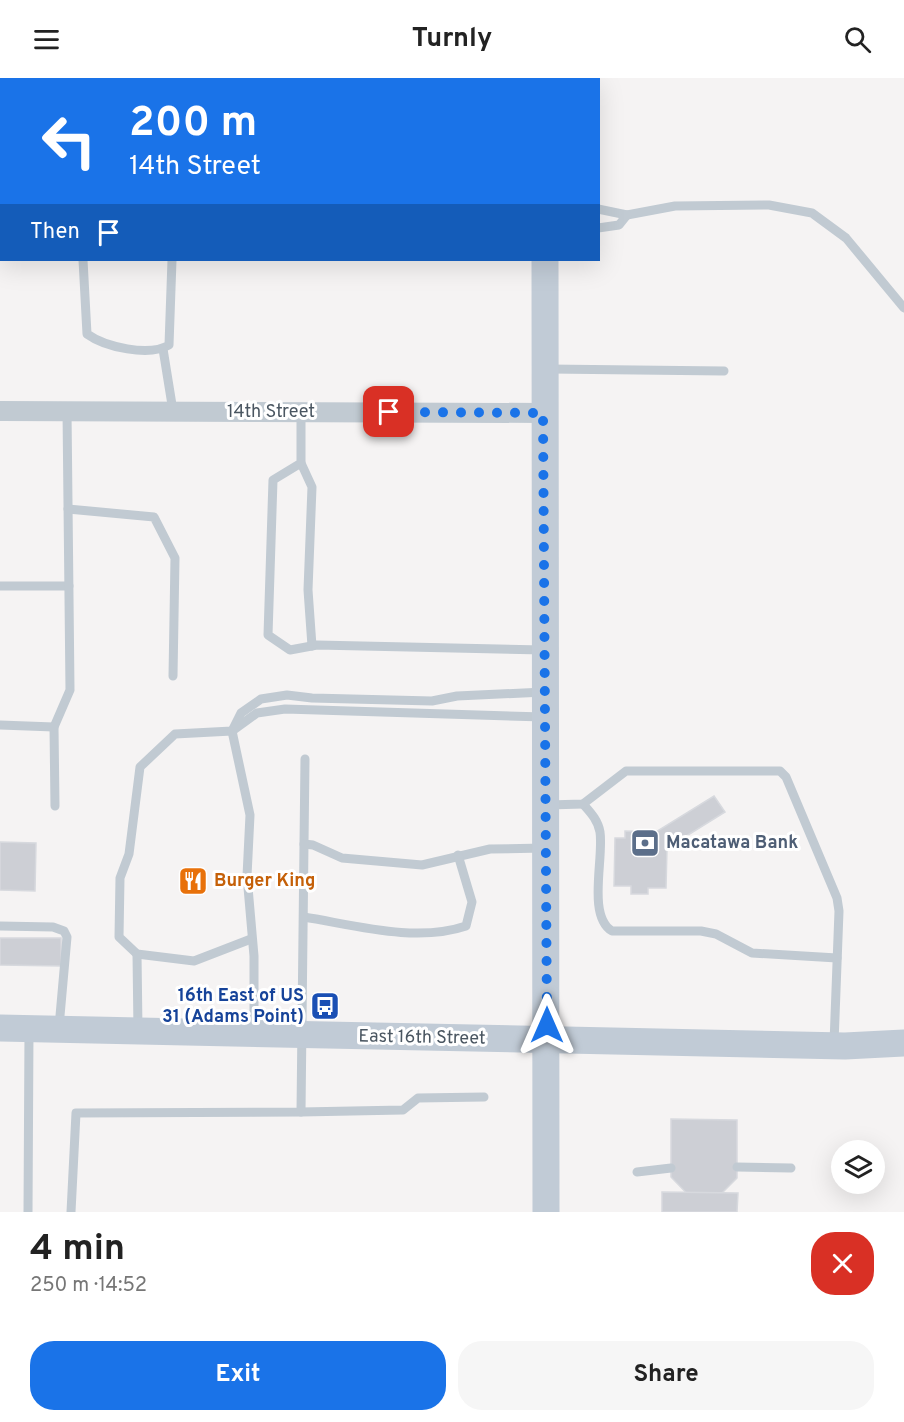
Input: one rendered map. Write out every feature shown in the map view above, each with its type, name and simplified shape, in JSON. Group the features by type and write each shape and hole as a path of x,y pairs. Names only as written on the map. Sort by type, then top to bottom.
{"main road":[{"path":"545,261 543,413 547,805 546,1212"},
{"name":"East 16th Street","path":"0,1028 839,1046 904,1051"},
{"name":"East 16th Street","path":"839,1046 904,1043"}],"street":[{"name":"14th Street","path":"0,411 543,413"}],"lane":[{"path":"600,209 627,215 675,206 769,205 812,213 846,238 904,308"},
{"path":"600,228 619,225 627,215"},
{"path":"83,261 87,334 101,344 158,352 169,345 171,261"},
{"path":"163,349 173,411"},
{"path":"543,369 724,370"},
{"path":"56,806 54,727 70,690 67,411"},
{"path":"301,412 301,462 312,487 308,590 312,646"},
{"path":"301,462 273,480 268,635 290,650 312,646 546,650"},
{"path":"68,509 154,517 175,558 172,676"},
{"path":"0,586 69,586"},
{"path":"254,1034 247,876 250,815 232,731 241,713 261,699 287,695 312,698 432,701 457,696 546,704"},
{"path":"251,939 194,961 137,954 119,937 120,879 129,854 140,767 175,735 232,731 258,713 285,709 546,704"},
{"path":"0,725 54,727"},
{"path":"301,1112 305,759"},
{"path":"547,805 583,804 626,771 770,769 780,771 786,777 837,898 839,1046"},
{"path":"583,804 593,816 600,833 598,913 605,926 612,931 702,932 716,934 752,952 837,958"},
{"path":"304,844 342,858 422,865 490,849 547,848"},
{"path":"304,917 401,932 452,931 466,926 472,902 458,855"},
{"path":"0,926 53,927 64,931 67,937 59,1030"},
{"path":"137,954 138,1031"},
{"path":"28,1212 29,1029"},
{"path":"71,1212 76,1113 403,1110 418,1098 484,1097"},
{"path":"737,1167 790,1168"},
{"path":"637,1172 671,1168"}],"building":[{"name":"Macatawa Bank","path":"714,796 725,812 667,848 666,888 648,888 648,894 631,894 631,886 614,886 615,838 625,838 625,831 656,832"},
{"path":"0,842 36,843 35,891 0,890"},
{"path":"0,938 61,938 61,966 0,965"},
{"path":"671,1119 737,1120 737,1178 704,1211 671,1177"},
{"path":"662,1192 738,1193 737,1212 662,1212"}],"place":[{"name":"Macatawa Bank","path":"645,843"},
{"name":"Burger King","path":"193,881"},
{"name":"16th East of US 31 (Adams Point)","path":"325,1006"}],"route":[{"path":"389,412 543,413 547,1025"}]}
